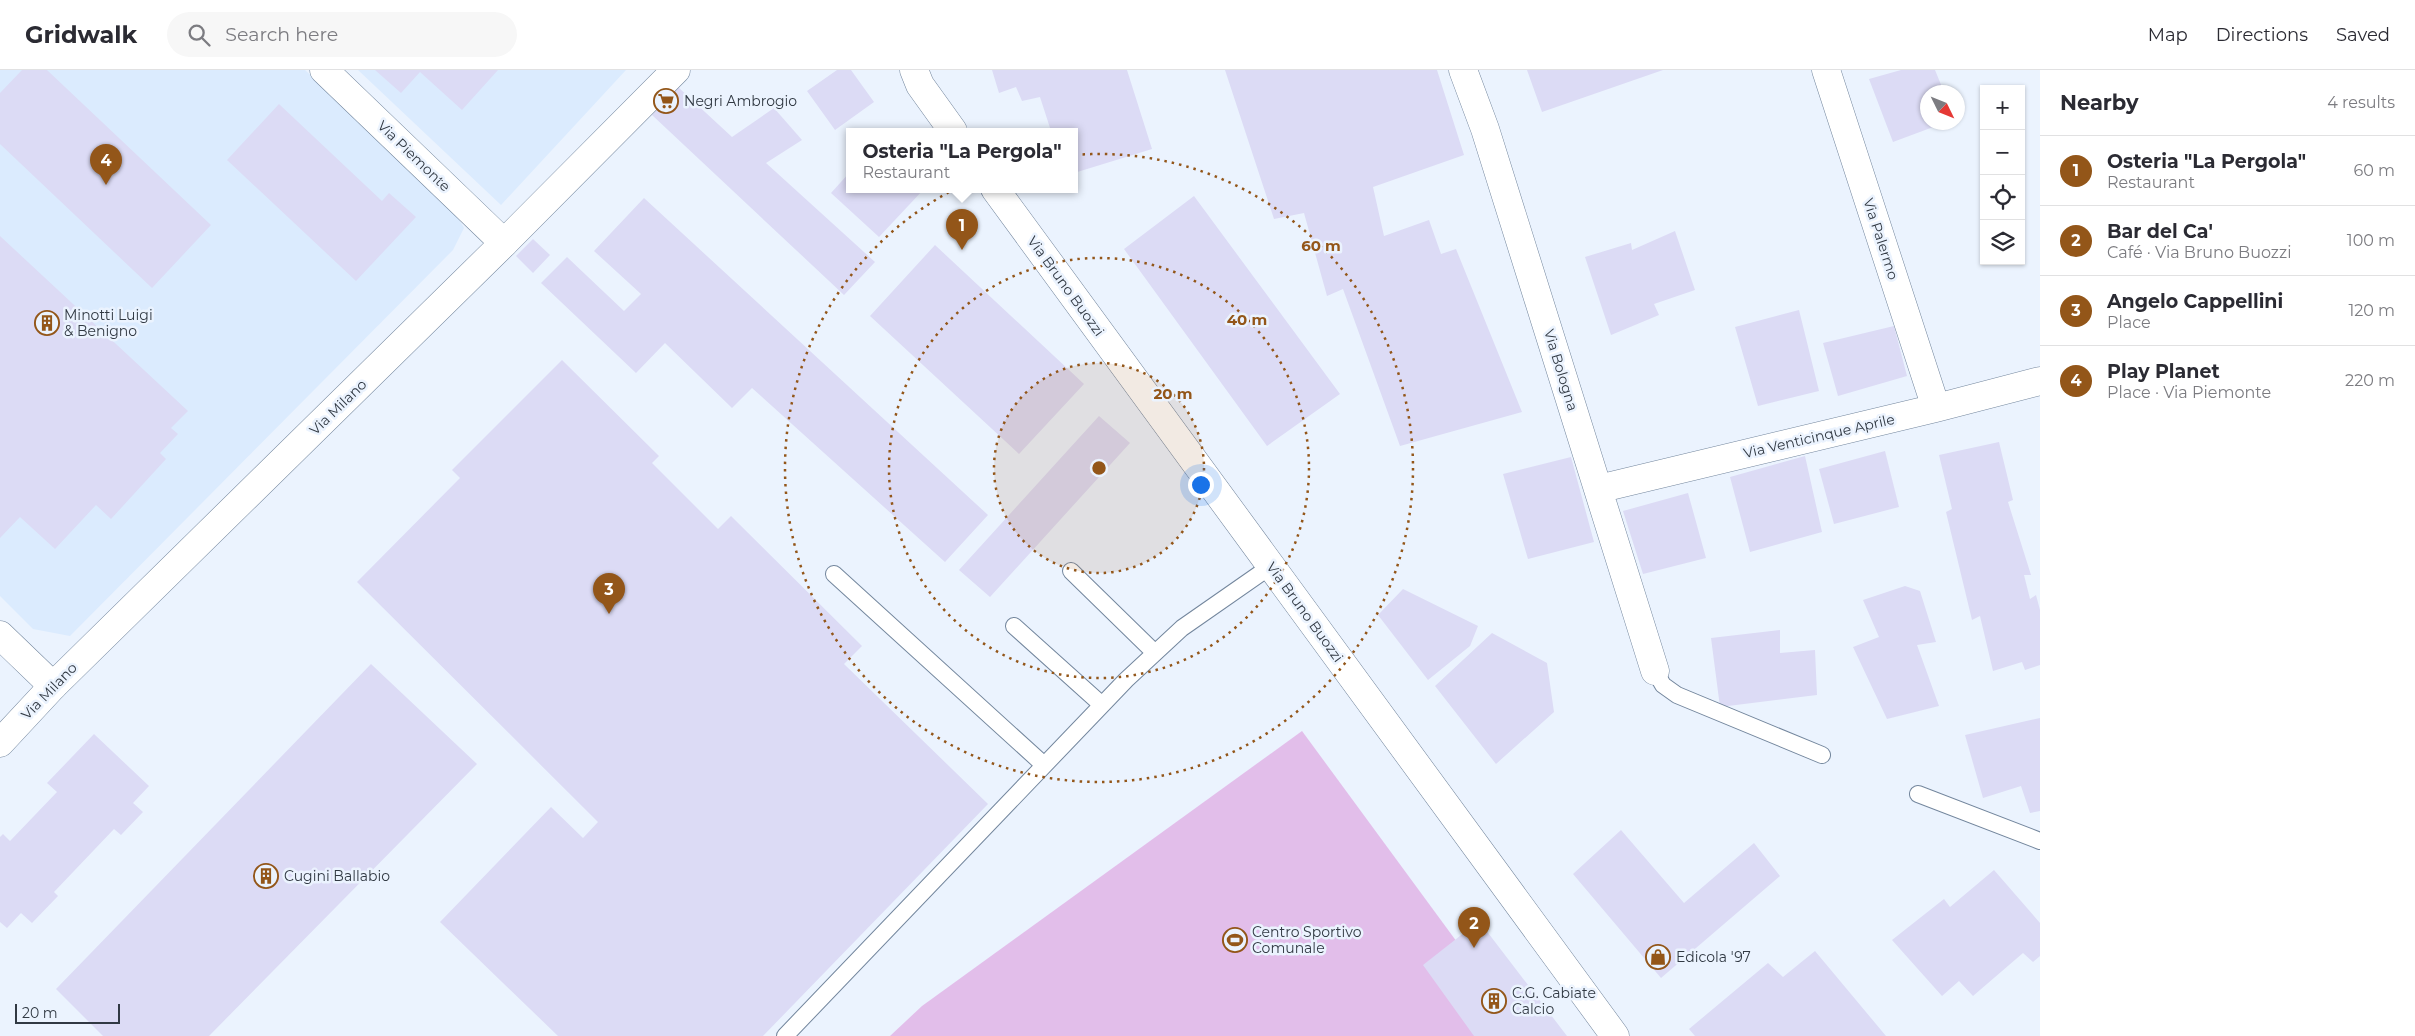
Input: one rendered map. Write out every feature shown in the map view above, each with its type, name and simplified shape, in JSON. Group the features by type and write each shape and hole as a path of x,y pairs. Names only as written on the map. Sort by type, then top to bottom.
{"street":[{"name":"Via Piemonte","path":"324,70 504,243"},
{"name":"Via Milano","path":"0,743 52,686 504,243 676,70"},
{"name":"Via Bologna","path":"1464,70 1485,128 1655,671"},
{"name":"Via Palermo","path":"1826,70 1936,408"},
{"path":"911,75 951,128"},
{"name":"Via Bruno Buozzi","path":"998,193 1615,1036"},
{"name":"Via Venticinque Aprile","path":"1598,489 1936,408 2040,381"},
{"path":"0,635 52,686"}],"lane":[{"path":"785,1036 1044,765 1155,652 1182,628 1271,566"},
{"path":"1071,571 1155,652"},
{"path":"834,574 1044,765"},
{"path":"1014,626 1102,705"},
{"path":"1655,671 1663,685 1677,695 1822,755"},
{"path":"1918,794 2040,841"}],"shaded area":[{"path":"0,70 305,70 452,207 464,228 453,250 70,636 33,629 0,596"},
{"path":"358,70 626,70 501,205"},
{"name":"Centro Sportivo Comunale","path":"1302,731 1526,1036 890,1036 922,1006"}],"building":[{"path":"22,70 47,70 211,225 152,288 0,144 0,93"},
{"path":"375,70 498,70 462,110 420,72 401,93"},
{"path":"837,70 851,70 874,102 835,130 807,91"},
{"path":"992,70 1127,70 1152,149 1078,172 1078,128 1050,128 1040,97 1022,101 1016,87 999,93"},
{"path":"1225,70 1437,70 1464,155 1373,187 1384,236 1429,220 1441,254 1456,249 1522,412 1400,446 1343,289 1327,296 1304,213 1274,219"},
{"path":"1527,70 1663,70 1542,112"},
{"path":"1901,70 1935,70 1941,85 1920,85 1920,130 1925,130 1893,142 1869,79"},
{"path":"678,87 732,137 774,108 802,140 766,163 875,262 844,295 652,115"},
{"path":"279,104 382,201 389,193 416,217 356,281 227,160"},
{"path":"846,176 846,193 920,193 879,237 831,193"},
{"path":"1194,196 1340,394 1267,446 1124,249"},
{"path":"644,198 988,515 945,562 752,388 732,408 665,343 636,373 541,283 567,257 624,311 641,294 594,251"},
{"path":"1675,231 1695,290 1654,304 1659,315 1611,335 1585,257 1631,243 1632,250"},
{"name":"Minotti Luigi & Benigno","path":"0,236 188,411 171,428 178,434 160,453 166,459 111,519 96,505 55,549 20,517 0,538"},
{"path":"533,239 550,255 533,273 516,256"},
{"path":"935,245 1084,384 1019,454 870,316"},
{"path":"1799,310 1819,391 1758,406 1735,327"},
{"path":"1894,326 1907,376 1838,396 1823,343"},
{"path":"562,360 659,456 652,463 718,529 731,516 862,646 844,664 988,804 763,1036 558,1036 440,922 551,807 583,838 598,822 357,582 460,478 452,470"},
{"path":"1099,416 1130,443 990,597 959,570"},
{"path":"1999,442 2013,500 2008,502 2031,575 2024,575 2030,599 2036,595 2040,610 2040,665 2025,670 2022,662 1993,671 1980,616 1972,620 1946,512 1952,509 1939,455"},
{"path":"1885,451 1899,507 1834,524 1819,469"},
{"path":"1805,456 1822,532 1750,552 1730,477"},
{"path":"1571,457 1594,542 1528,559 1503,474"},
{"path":"1688,493 1706,558 1643,574 1623,511"},
{"path":"1905,586 1920,591 1936,642 1917,645 1939,706 1887,719 1853,647 1879,637 1863,600"},
{"path":"1403,589 1478,626 1470,646 1428,680 1378,615"},
{"path":"1780,630 1780,653 1815,650 1817,695 1720,707 1711,638"},
{"path":"1492,633 1547,663 1554,712 1496,764 1435,686"},
{"name":"Cugini Ballabio","path":"371,664 477,764 209,1036 103,1036 56,989"},
{"path":"2040,718 2040,811 2030,813 2021,786 1983,798 1965,735"},
{"path":"94,734 149,786 133,803 143,812 121,835 114,829 54,892 58,896 32,923 21,913 7,928 0,922 0,837 3,834 10,841 57,792 47,783"},
{"path":"1621,830 1684,903 1754,843 1780,876 1661,978 1573,874"},
{"path":"1994,870 2040,923 2040,956 2033,962 2023,953 1973,996 1959,981 1942,996 1892,940 1944,899 1950,907"},
{"name":"C.G. Cabiate Calcio","path":"1479,921 1567,1036 1474,1036 1423,965"},
{"path":"1815,951 1886,1036 1695,1036 1689,1029 1768,963 1783,977"}],"place":[{"name":"Negri Ambrogio","path":"666,101"},
{"name":"Play Planet","path":"106,185"},
{"name":"Osteria \"La Pergola\"","path":"962,250"},
{"name":"Minotti Luigi & Benigno","path":"47,323"},
{"name":"Angelo Cappellini","path":"609,614"},
{"name":"Cugini Ballabio","path":"266,876"},
{"name":"Centro Sportivo Comunale","path":"1235,940"},
{"name":"Bar del Ca'","path":"1474,948"},
{"name":"Edicola '97","path":"1658,957"},
{"name":"C.G. Cabiate Calcio","path":"1494,1001"}]}
